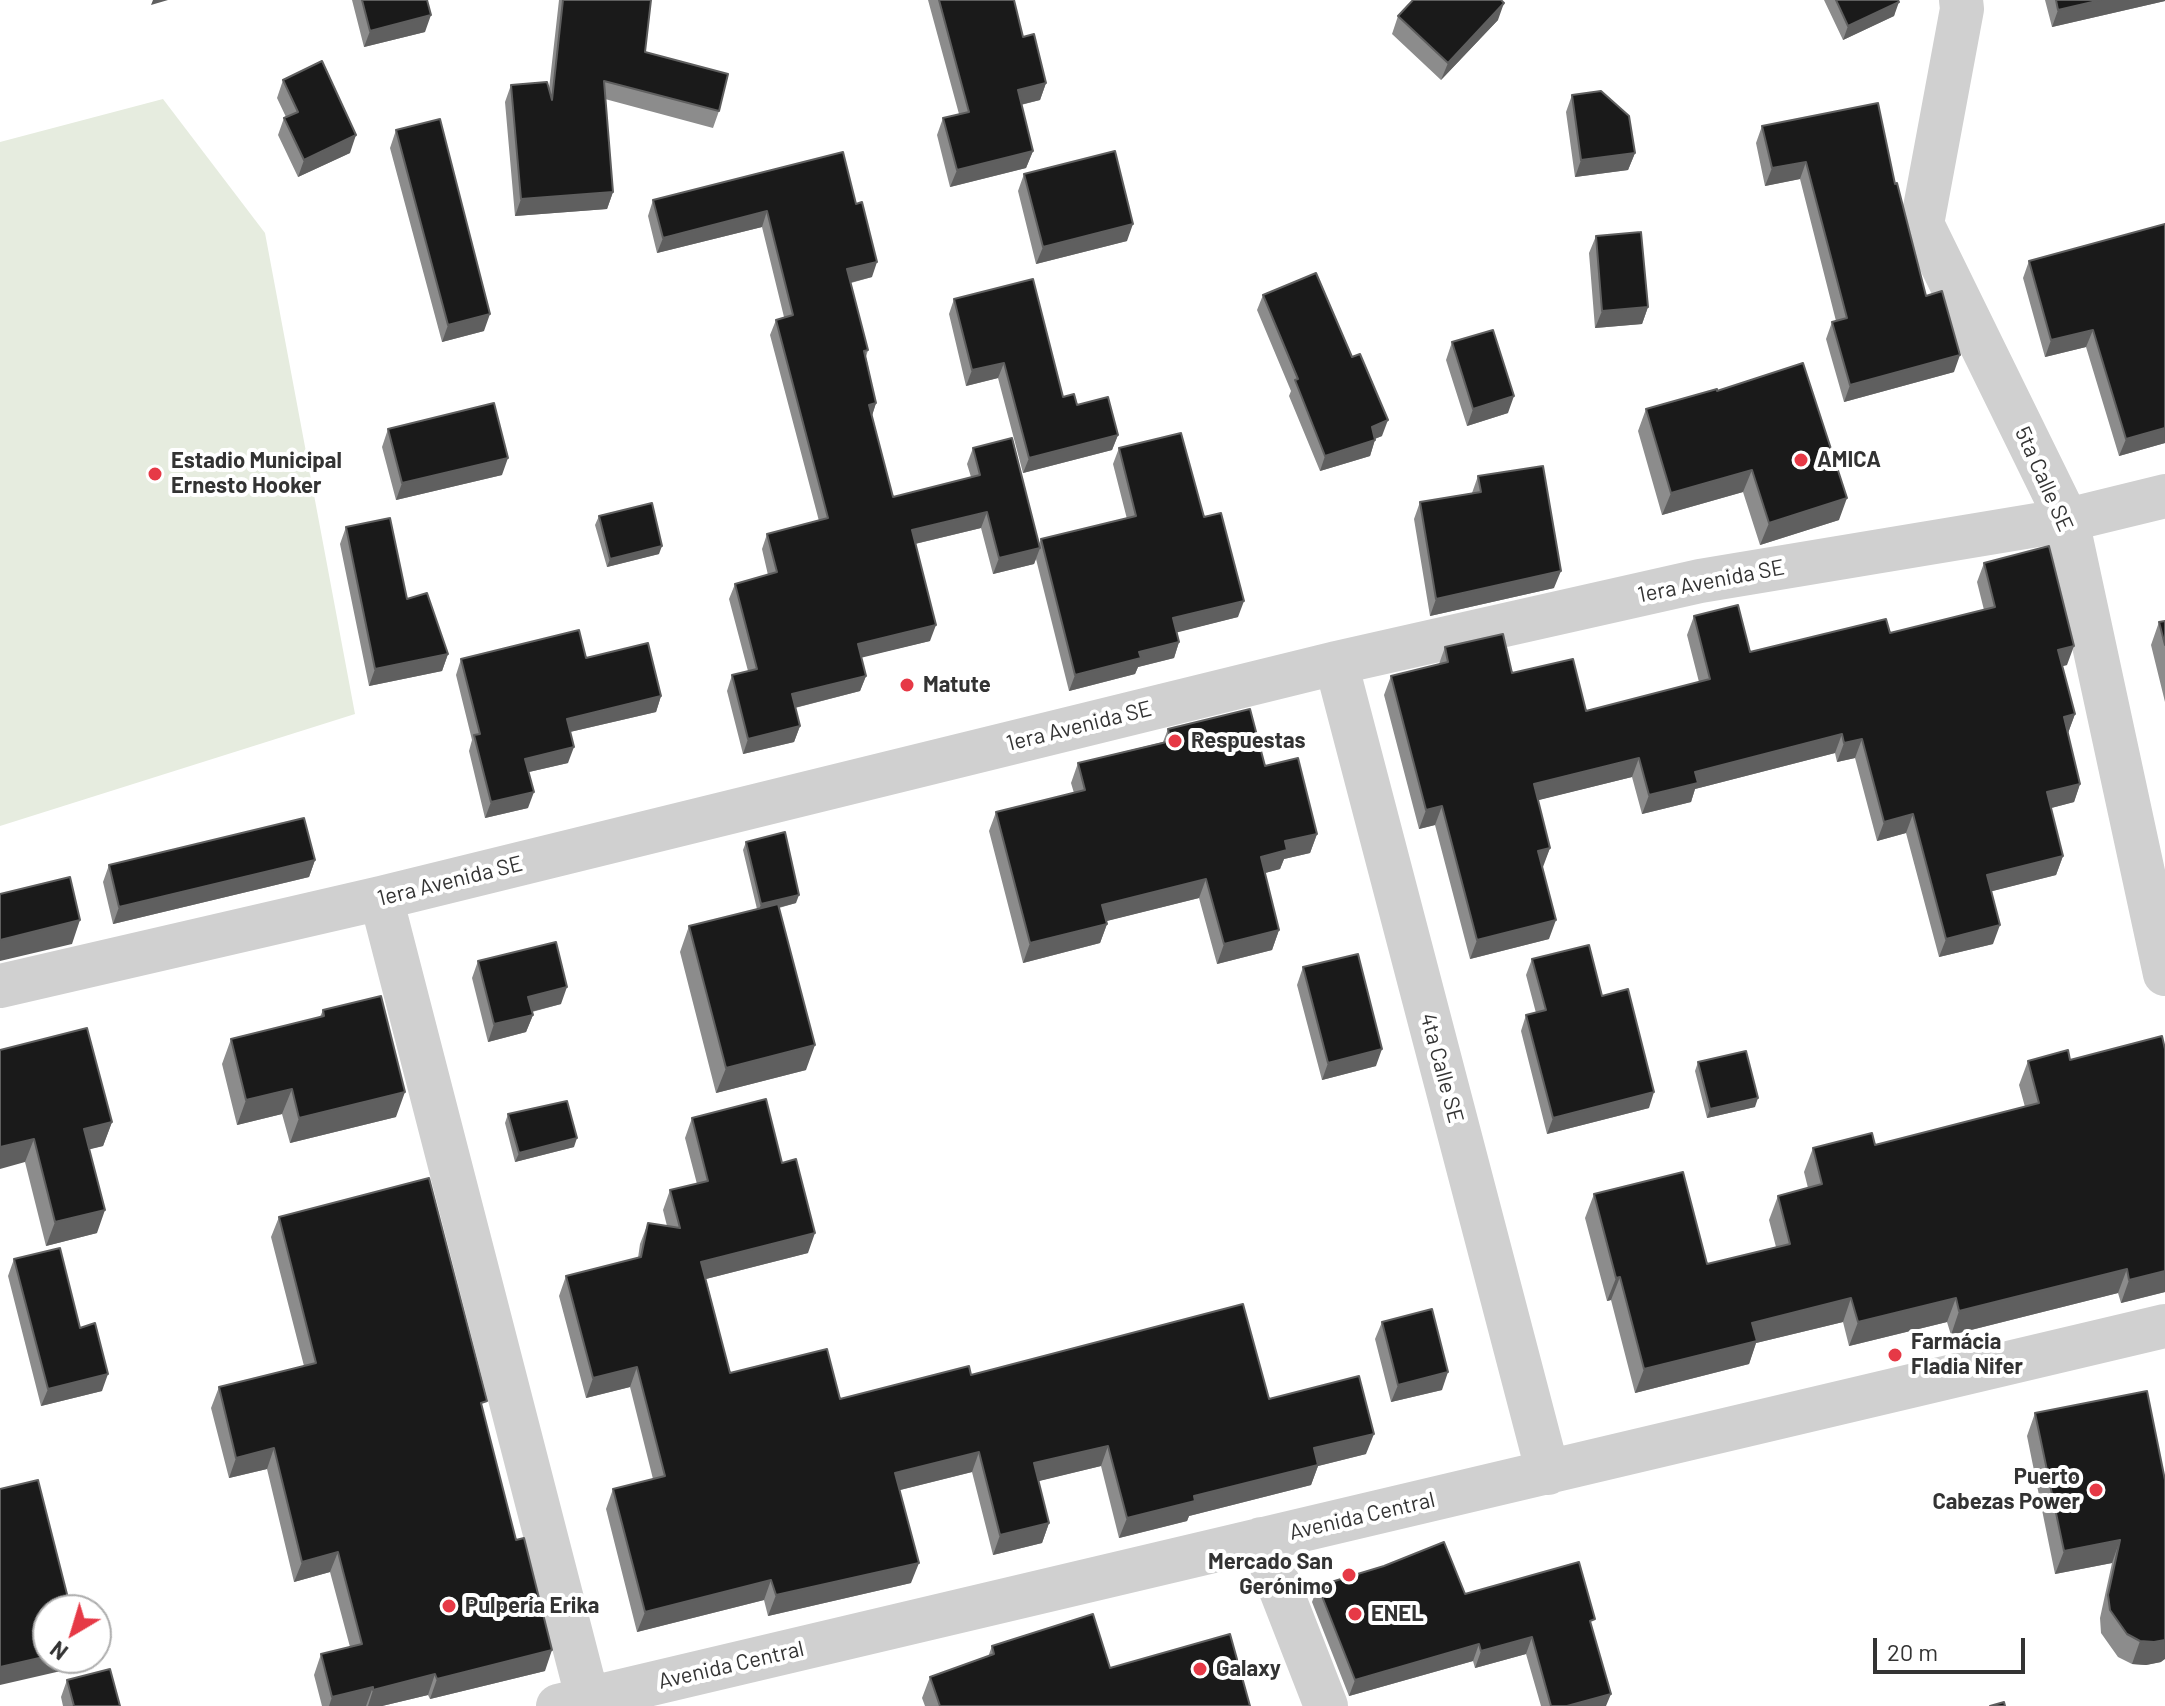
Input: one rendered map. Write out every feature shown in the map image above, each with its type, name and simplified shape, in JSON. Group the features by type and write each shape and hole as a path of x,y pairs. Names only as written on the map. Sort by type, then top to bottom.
{"street":[{"name":"5ta Calle SE","path":"1961,0 1962,9 1922,224 2067,520 2147,800 2165,974"},
{"name":"1era Avenida SE","path":"0,986 381,898 1336,663 1700,581 2067,520 2165,496"},
{"name":"4ta Calle SE","path":"1336,663 1548,1473"},
{"path":"381,898 573,1703"},
{"name":"Avenida Central","path":"573,1703 2165,1326"},
{"path":"1261,1539 1326,1706"}],"shaded area":[{"name":"Estadio Municipal Ernesto Hooker","path":"163,99 265,233 355,714 0,826 0,142"}],"building":[{"path":"362,0 427,0 431,15 370,31"},
{"path":"563,0 651,0 645,52 728,74 719,111 604,81 613,192 521,199 511,85 547,82 552,100"},
{"path":"939,0 1014,0 1023,37 1034,34 1046,83 1018,90 1033,151 957,170 943,118 969,112"},
{"path":"1413,0 1501,0 1504,3 1448,63 1398,16"},
{"path":"1836,0 1898,0 1899,2 1848,26"},
{"path":"2056,0 2101,0 2058,10"},
{"path":"322,61 356,135 304,160 284,118 298,112 283,80"},
{"path":"1601,91 1629,116 1635,153 1581,160 1572,95"},
{"path":"1878,103 1895,184 1926,296 1942,291 1960,355 1850,385 1832,322 1847,318 1806,162 1772,168 1762,126"},
{"path":"440,119 490,314 448,325 396,130"},
{"path":"1115,151 1133,224 1043,247 1024,174"},
{"path":"843,152 856,204 862,202 877,262 847,269 868,350 864,351 876,403 869,405 893,497 980,475 973,448 1012,438 1040,548 999,558 987,512 912,530 936,625 858,644 866,676 792,694 800,726 748,739 732,675 757,669 735,584 777,572 767,534 828,518 776,320 793,315 767,211 663,238 653,200"},
{"path":"2165,224 2165,428 2126,439 2093,330 2051,340 2029,261"},
{"path":"1641,232 1648,307 1602,311 1596,236"},
{"path":"1316,273 1352,357 1360,354 1388,420 1372,427 1375,440 1325,456 1295,380 1298,379 1263,295"},
{"path":"1033,279 1063,397 1074,394 1077,405 1108,397 1118,435 1029,458 1004,363 972,370 954,299"},
{"path":"1493,330 1514,396 1473,409 1452,342"},
{"path":"1803,363 1847,498 1769,523 1752,470 1671,493 1646,409 1717,391"},
{"path":"494,403 508,458 402,483 388,429"},
{"path":"1181,433 1204,517 1221,513 1244,601 1173,618 1179,642 1139,652 1141,658 1075,675 1041,539 1136,516 1119,448"},
{"path":"1543,466 1561,571 1436,599 1420,502 1481,492 1478,476"},
{"path":"652,503 662,546 610,559 599,516"},
{"path":"390,518 407,599 427,593 448,654 375,669 346,527"},
{"path":"2049,546 2074,646 2058,650 2075,714 2064,717 2080,784 2047,792 2063,856 1987,875 2000,925 1946,939 1913,814 1884,822 1862,739 1844,743 1842,734 1695,772 1698,783 1649,795 1639,758 1534,784 1550,848 1538,851 1556,920 1477,940 1442,806 1426,810 1391,676 1448,662 1445,647 1503,634 1512,673 1573,659 1586,711 1710,679 1694,616 1738,605 1750,652 1886,619 1890,633 1995,607 1984,563"},
{"path":"2165,621 2165,645 2159,622"},
{"path":"579,630 586,658 648,643 661,696 567,719 574,747 525,759 534,792 491,802 474,735 480,734 461,659"},
{"path":"1250,709 1265,766 1298,758 1317,834 1285,841 1287,850 1261,857 1279,930 1224,944 1206,879 1102,905 1107,924 1030,943 996,812 1085,790 1078,763 1171,741 1168,729"},
{"path":"304,818 315,860 119,907 109,865"},
{"path":"785,832 799,895 761,904 746,842"},
{"path":"70,877 80,920 0,940 0,894"},
{"path":"778,904 815,1045 726,1068 689,926"},
{"path":"556,942 567,987 528,997 533,1015 494,1024 478,961"},
{"path":"1589,945 1602,996 1628,989 1654,1092 1553,1118 1526,1015 1546,1010 1532,959"},
{"path":"1358,954 1382,1049 1328,1063 1303,967"},
{"path":"381,996 405,1092 299,1118 292,1089 246,1100 231,1039 324,1016 323,1010"},
{"path":"87,1028 112,1122 84,1129 105,1210 55,1222 34,1139 0,1147 0,1050"},
{"path":"2162,1036 2165,1049 2165,1271 2129,1280 2127,1269 1959,1311 1956,1298 1858,1322 1851,1298 1752,1323 1757,1341 1644,1369 1594,1194 1683,1172 1707,1264 1790,1244 1778,1196 1822,1184 1813,1148 1872,1133 1875,1145 2039,1103 2028,1061 2068,1050 2070,1060"},
{"path":"1746,1051 1758,1098 1710,1109 1698,1062"},
{"path":"766,1099 782,1163 796,1159 815,1233 701,1262 730,1373 827,1349 840,1399 969,1366 971,1375 1243,1304 1269,1399 1359,1376 1374,1434 1314,1448 1318,1465 1194,1496 1195,1501 1127,1518 1108,1446 1034,1463 1049,1523 1000,1535 979,1452 895,1473 919,1563 776,1595 771,1580 645,1612 613,1489 665,1476 637,1367 593,1378 566,1276 641,1257 648,1223 680,1228 670,1190 708,1181 692,1118"},
{"path":"567,1101 577,1138 519,1153 508,1114"},
{"path":"429,1178 487,1401 481,1403 516,1540 524,1538 552,1650 437,1679 435,1674 332,1697 321,1654 362,1644 338,1552 302,1562 274,1448 236,1458 219,1387 316,1363 279,1217"},
{"path":"60,1248 80,1328 95,1323 108,1374 48,1389 14,1259"},
{"path":"1432,1309 1448,1372 1398,1385 1382,1322"},
{"name":"Puerto Cabezas Power","path":"2147,1391 2165,1480 2165,1640 2154,1642 2140,1641 2127,1634 2110,1610 2108,1595 2120,1540 2064,1551 2035,1413"},
{"path":"38,1480 67,1594 32,1594 32,1660 0,1667 0,1489"},
{"path":"1444,1542 1465,1594 1579,1562 1595,1619 1590,1621 1611,1694 1567,1706 1551,1706 1532,1637 1481,1651 1479,1644 1355,1680 1318,1586 1384,1566"},
{"path":"1093,1614 1110,1668 1230,1634 1250,1706 940,1706 930,1677 994,1654 992,1646"},
{"path":"90,1674 111,1674 120,1706 74,1706 67,1680"}],"place":[{"name":"AMICA","path":"1801,460"},
{"name":"Estadio Municipal Ernesto Hooker","path":"155,474"},
{"name":"Matute","path":"907,685"},
{"name":"Respuestas","path":"1175,741"},
{"name":"Farmácia Fladia Nifer","path":"1895,1355"},
{"name":"Puerto Cabezas Power","path":"2096,1490"},
{"name":"Mercado San Gerónimo","path":"1349,1575"},
{"name":"Pulpería Erika","path":"449,1606"},
{"name":"ENEL","path":"1355,1614"},
{"name":"Galaxy","path":"1200,1669"}]}
